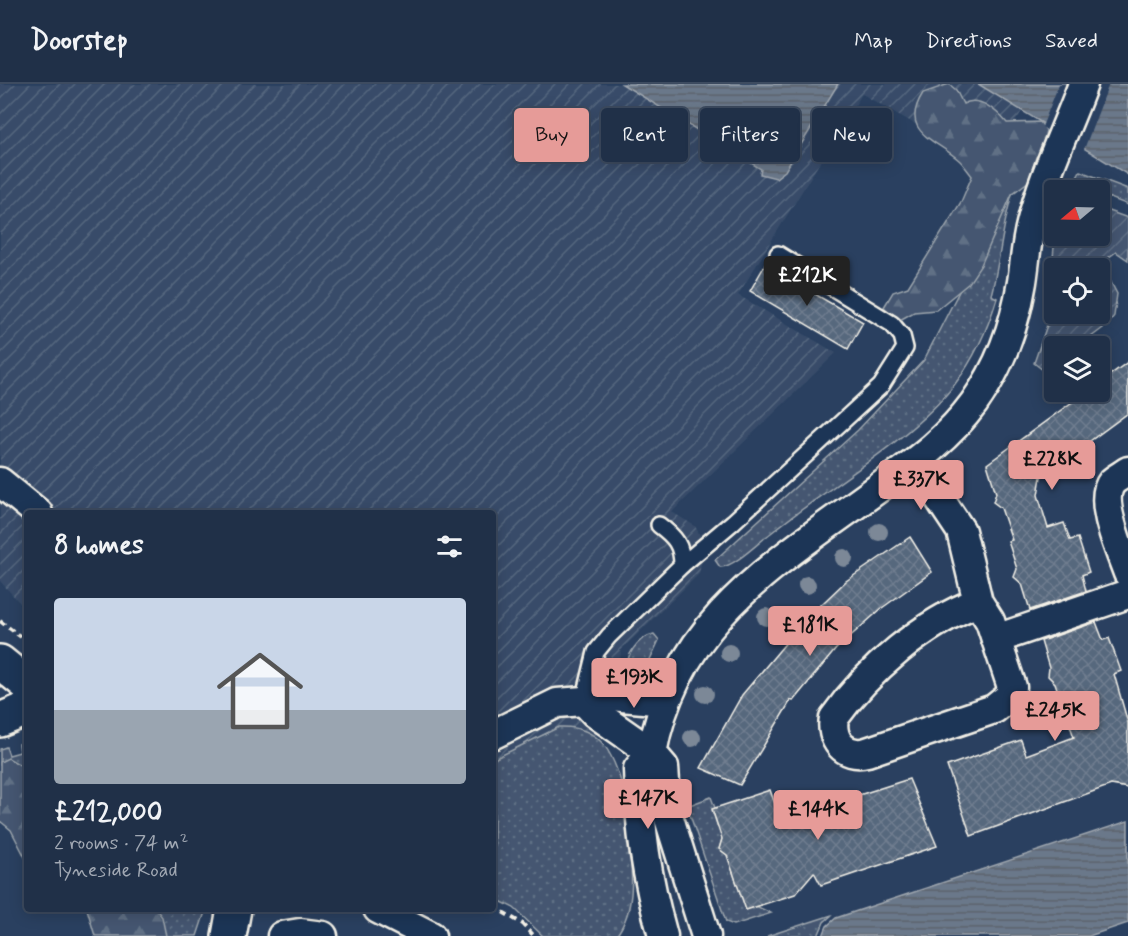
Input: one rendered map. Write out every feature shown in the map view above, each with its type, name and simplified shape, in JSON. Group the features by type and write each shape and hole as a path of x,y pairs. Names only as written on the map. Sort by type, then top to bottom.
{"main road":[{"path":"0,662 24,682"},
{"path":"0,720 24,711"},
{"path":"229,936 233,912"}],"street":[{"path":"663,936 641,843 638,769 652,753 665,701 678,670 705,631 744,590 915,462 962,418 989,380 999,360 1018,304 1030,225 1041,189 1083,84"},
{"path":"915,462 961,531 978,602 996,639 1012,687 1009,698 1003,704 859,754 851,753 834,737 834,718 867,680 935,624 978,602"},
{"path":"1128,471 1112,483 1107,497 1108,510 1128,573"},
{"path":"0,482 34,510"},
{"path":"996,639 1128,594"},
{"path":"496,733 542,708 557,703 584,701 600,695 665,701"},
{"path":"584,701 595,713 652,753 664,767 667,812 706,936"},
{"path":"384,912 431,936"},
{"path":"282,936 300,933 323,936"}],"lane":[{"path":"584,701 596,652 609,636 682,566 881,386 905,348 902,336 892,324 778,254"},
{"path":"659,525 677,540 682,552 682,566"}],"path":[{"path":"0,621 24,640"},
{"path":"496,908 523,924 534,936"}],"shaded area":[{"path":"0,84 1128,84 1128,175 1022,111 989,166 892,111 892,108 887,108 862,94 853,108 812,108 812,162 820,162 738,295 836,353 672,512 695,526 701,537 704,550 699,574 621,650 619,670 621,677 630,682 596,735 613,761 624,792 632,887 630,913 616,936 543,936 514,908 496,899 496,510 24,510 24,605 0,581"},
{"path":"622,84 838,84 823,108 812,108 812,127 800,146 800,108 700,108 700,132 688,124 688,108 661,108"},
{"path":"978,84 1128,84 1128,175"},
{"path":"750,162 790,162 785,171 776,178 760,174 761,169"},
{"path":"1128,821 1128,923 1089,936 823,936 827,926 836,918"}],"green space":[{"path":"949,84 956,90 963,104 975,101 981,103 993,109 1007,123 1040,122 1046,130 1042,151 1036,157 1029,181 1012,194 981,265 969,283 936,310 914,312 898,321 884,307 893,292 908,287 961,202 972,176 960,161 923,134 917,126 916,107 923,93"},
{"path":"1080,171 1104,180 1075,180"},
{"path":"1110,182 1128,189 1128,205 1110,198"},
{"path":"1012,194 991,295 997,298 980,343 955,384 916,424 893,443 793,516 739,559 720,567 715,560 858,430 924,360 994,223"},
{"path":"1110,212 1128,218 1128,260 1116,252 1108,258 1053,258 1054,246 1110,246"},
{"path":"1110,280 1117,294 1114,316 1110,321"},
{"path":"1108,324 1092,336 1044,336 1043,370 1034,363 1047,325"},
{"path":"654,634 659,640 646,668 639,675 629,673 628,661 633,649 643,639"},
{"path":"559,727 586,731 604,745 616,766 624,792 631,867 630,904 625,921 616,936 543,936 514,908 496,899 496,758"},
{"path":"24,743 24,803 0,765 0,749 6,747 9,755 20,752 19,744"},
{"path":"8,758 24,767 24,855 11,830 0,821 0,762"},
{"path":"711,797 715,808 712,810 722,839 719,849 727,855 746,909 756,906 771,913 734,925 726,922 687,806"},
{"path":"88,912 158,912 162,917 166,936 95,936"},
{"path":"91,912 205,912 197,936 106,936"},
{"path":"832,915 824,922 818,936 767,936"}],"pier":[{"path":"1059,84 1109,84 1083,152 1042,127"}],"building":[{"path":"765,265 863,322 848,349 750,291"},
{"path":"1128,362 1128,413 1041,477 1038,495 1048,528 1064,523 1070,540 1078,538 1089,572 1082,575 1086,591 1030,610 1022,584 1014,577 1017,569 1008,541 1012,540 1001,508 993,502 996,493 987,464 1072,402 1110,402 1110,375"},
{"path":"910,537 932,572 882,608 836,649 793,701 791,700 740,785 701,768 742,695 804,621 846,581"},
{"path":"1096,622 1103,640 1109,638 1121,671 1114,674 1128,723 1128,788 1111,785 971,836 947,766 1021,740 1026,755 1074,737 1055,683 1048,676 1049,668 1041,641"},
{"path":"909,779 937,846 821,885 814,872 795,894 746,910 727,855 719,849 722,839 712,809 770,790 780,818 787,816 800,825 841,812 837,802"}]}
